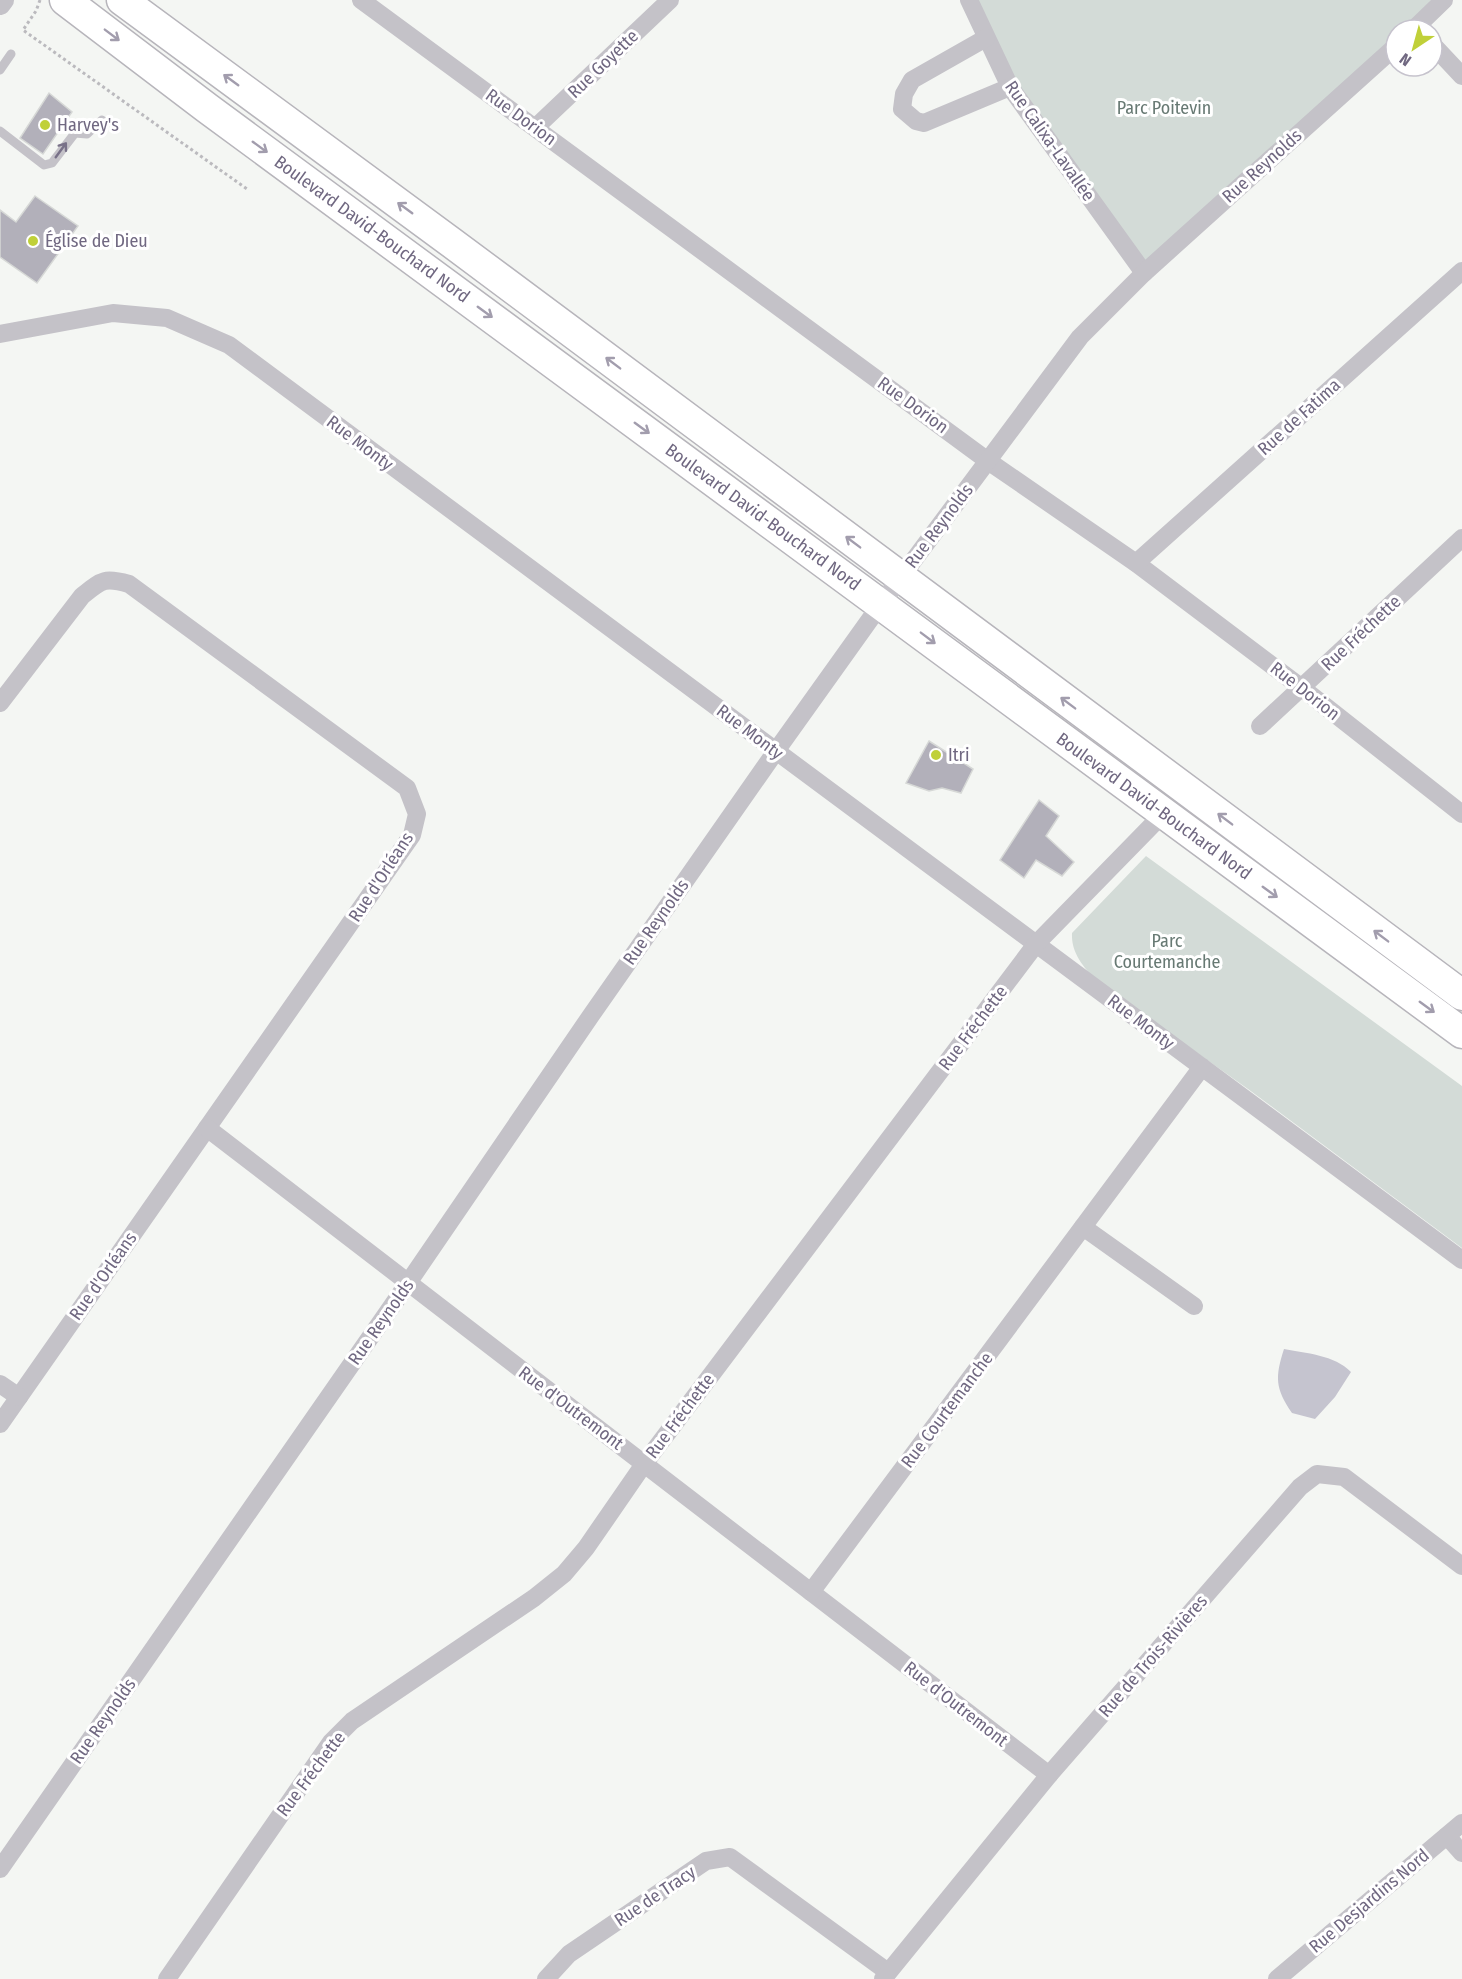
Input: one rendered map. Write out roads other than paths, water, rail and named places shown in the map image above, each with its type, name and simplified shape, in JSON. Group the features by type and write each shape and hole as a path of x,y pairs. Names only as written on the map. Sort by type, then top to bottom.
{"highway":[{"name":"Boulevard David-Bouchard Nord","path":"65,0 207,108 1462,1033"},
{"name":"Boulevard David-Bouchard Nord","path":"122,0 1462,995"}],"street":[{"path":"0,4 3,0"},
{"name":"Rue Dorion","path":"361,0 988,461 1136,563 1461,811"},
{"name":"Rue Goyette","path":"536,127 670,0"},
{"name":"Rue Calixa-Lavallée","path":"969,0 1010,87 1144,273"},
{"path":"1427,18 1444,0"},
{"path":"986,38 912,80 904,94 902,108 916,121 924,123 1010,87"},
{"name":"Rue Reynolds","path":"0,1869 776,751 881,603 1080,336 1144,273 1384,57"},
{"path":"1444,57 1462,76"},
{"name":"Rue de Fatima","path":"1136,563 1462,271"},
{"name":"Rue Monty","path":"0,334 113,313 167,318 229,345 1462,1260"},
{"name":"Rue Fréchette","path":"1260,726 1462,538"},
{"name":"Rue d'Orléans","path":"0,703 82,596 98,584 110,579 129,584 407,788 417,814 412,835 0,1424"},
{"name":"Rue Fréchette","path":"167,1979 331,1742 352,1721 534,1598 564,1574 586,1548 644,1464 1036,944 1164,814"},
{"name":"Rue Courtemanche","path":"811,1592 1202,1067"},
{"name":"Rue d'Outremont","path":"207,1128 1050,1775"},
{"path":"1083,1227 1194,1306"},
{"path":"0,1384 19,1397"},
{"name":"Rue de Trois-Rivières","path":"885,1976 1050,1775 1300,1487 1317,1474 1344,1477 1462,1566"},
{"name":"Rue Desjardins Nord","path":"1276,1979 1462,1823"},
{"path":"1447,1836 1462,1853"},
{"name":"Rue de Tracy","path":"546,1979 569,1954 706,1861 730,1857 885,1976"}],"lane":[{"path":"0,70 11,54"},
{"path":"0,131 44,165 52,163 75,133 87,134 102,120"}],"place":[{"name":"Harvey's","path":"45,125"},
{"name":"Église de Dieu","path":"33,241"},
{"name":"Itri","path":"936,755"}],"park label":[{"name":"Parc Poitevin","path":"1164,108"},
{"name":"Parc Courtemanche","path":"1167,951"}]}
